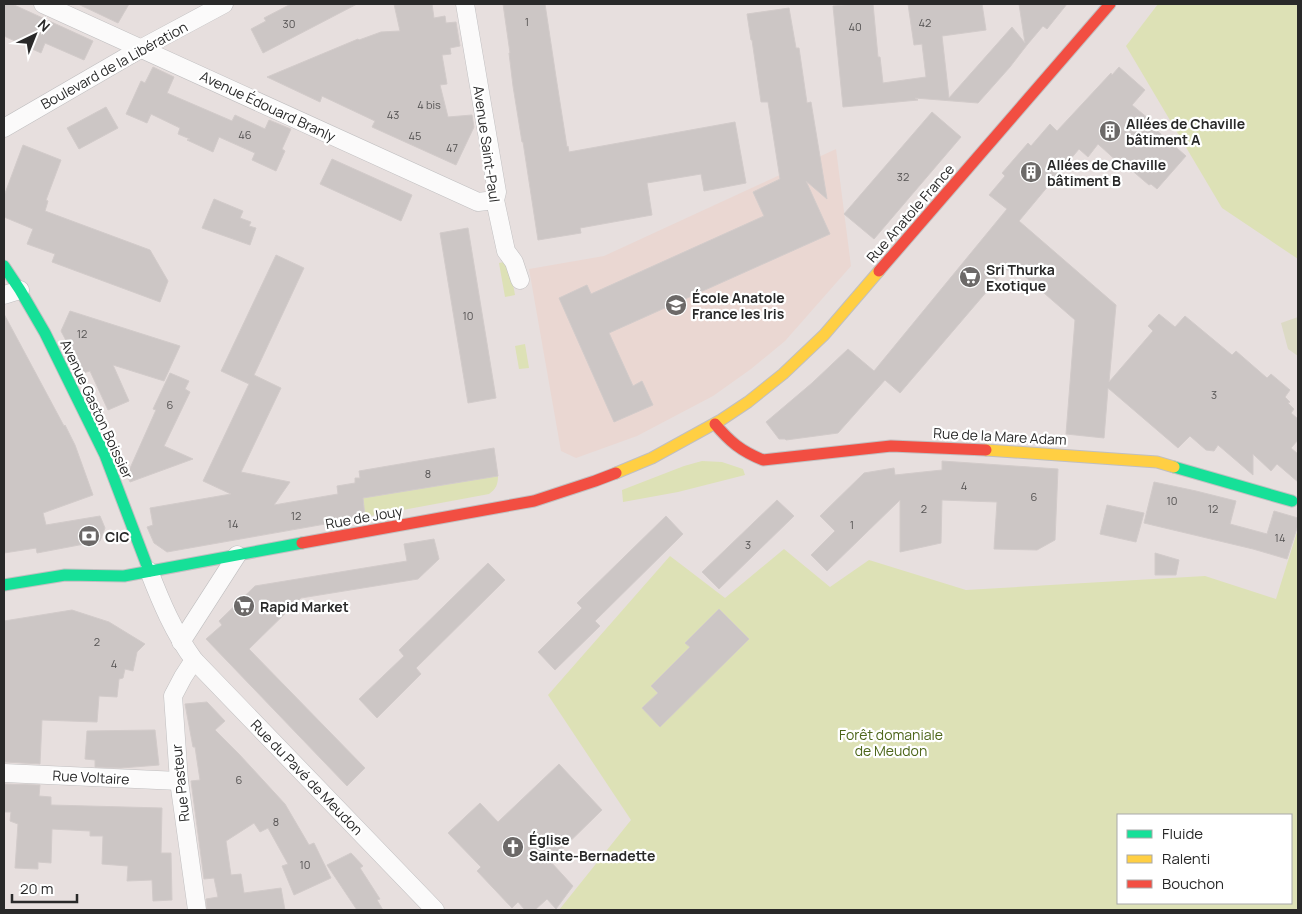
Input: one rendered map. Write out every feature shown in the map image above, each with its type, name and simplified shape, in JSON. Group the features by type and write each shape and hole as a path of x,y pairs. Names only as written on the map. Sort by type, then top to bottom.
{"main road":[{"name":"Rue Anatole France","path":"715,424 748,402 783,374 824,335 1110,4"},
{"name":"Avenue Gaston Boissier","path":"4,266 12,293 45,333 105,455 149,571"},
{"name":"Rue de la Mare Adam","path":"715,424 737,448 763,460 892,446 952,448 1148,461 1158,462 1292,501"},
{"name":"Rue de Jouy","path":"4,585 65,575 124,576 534,501 594,481 652,458 715,424"}],"street":[{"name":"Avenue Édouard Branly","path":"42,4 478,202 495,200"},
{"name":"Boulevard de la Libération","path":"4,128 142,48 224,4"},
{"name":"Avenue Saint-Paul","path":"465,4 497,192 495,200 506,251 514,262 520,280"},
{"path":"181,642 237,555"},
{"name":"Rue du Pavé de Meudon","path":"149,571 181,642 194,660 435,910"},
{"name":"Rue Pasteur","path":"194,660 173,696 179,781 197,910"},
{"name":"Rue Voltaire","path":"4,773 179,781"}],"shaded area":[{"name":"École Anatole France les Iris","path":"836,149 851,266 785,341 751,369 713,396 637,436 576,458 561,451 529,269 604,256"},
{"path":"1298,317 1298,356 1288,349 1281,323"}],"green space":[{"path":"1158,4 1298,4 1298,259 1222,208 1126,46"},
{"path":"509,261 515,295 505,297 499,263"},
{"path":"525,344 529,368 519,369 515,346"},
{"path":"702,461 722,462 743,469 745,475 678,492 623,502 622,490"},
{"path":"498,476 496,486 489,494 365,517 363,498"},
{"name":"Forêt domaniale de Meudon","path":"1298,529 1298,910 559,910 631,820 548,695 670,556 725,598 784,549 830,587 869,560 966,590 1205,576 1276,599"}],"building":[{"path":"4,4 12,4 93,41 84,60 45,43 41,53 4,36"},
{"path":"78,4 129,4 118,23"},
{"path":"291,4 357,4 263,53 251,29 266,21 264,18"},
{"path":"394,4 432,4 434,18 445,16 446,23 456,22 460,46 450,48 451,54 442,55 447,84 440,85 448,117 472,115 474,127 456,165 372,127 375,121 322,96 320,102 267,77 358,39 381,32 400,31"},
{"path":"503,4 545,4 569,152 735,122 746,183 704,191 701,174 647,183 652,215 580,228 581,233 538,240 513,86"},
{"path":"873,4 878,57 880,57 883,83 926,77 922,44 914,45 908,4 982,4 986,30 942,36 949,98 1012,27 1025,43 1019,4 1067,4 1047,29 1043,26 978,103 915,98 918,100 843,107 833,6"},
{"path":"789,8 796,48 799,48 807,103 811,102 827,199 806,181 830,234 609,333 633,386 642,381 653,405 614,422 559,298 587,285 591,294 764,216 753,192 780,179 768,102 761,102 747,14"},
{"path":"153,67 174,77 167,93 232,121 235,115 265,129 269,120 291,129 282,149 285,151 276,171 252,160 255,153 219,137 213,152 187,140 190,139 178,134 180,128 151,114 147,123 126,114 141,81 145,83"},
{"path":"1119,67 1145,90 1132,105 1155,124 1153,127 1186,156 1157,189 1151,184 1149,185 1122,162 1120,164 1098,144 1088,157 1079,149 1019,221 1116,305 1109,382 1153,331 1148,326 1159,314 1175,327 1185,316 1232,355 1236,351 1267,378 1271,374 1290,390 1285,397 1294,409 1291,413 1298,419 1298,440 1291,448 1298,454 1298,482 1277,464 1271,471 1253,454 1253,475 1218,445 1214,451 1206,450 1190,436 1178,448 1108,388 1104,438 1066,434 1075,320 1014,267 1010,272 1006,269 900,393 885,380 838,433 786,440 779,439 766,422 848,349 874,371 1007,209 989,195 1005,176 1002,173 1028,143 1031,146 1050,124 1057,131 1111,73 1112,75"},
{"path":"106,107 118,128 79,149 67,128"},
{"path":"932,112 961,137 874,239 844,214"},
{"path":"23,145 61,160 46,200 48,201 45,211 150,250 168,281 160,302 52,262 55,254 27,244 33,229 4,217 4,196"},
{"path":"332,159 412,195 401,221 320,184"},
{"path":"214,199 243,211 240,218 251,222 249,226 256,228 250,245 202,228"},
{"path":"468,228 496,398 468,403 440,233"},
{"path":"276,255 304,268 254,375 281,388 241,472 290,482 274,505 338,494 337,486 355,483 355,478 360,478 359,471 494,448 498,476 363,498 365,517 167,552 154,543 147,527 153,525 150,508 231,494 203,481 249,384 221,371"},
{"path":"70,311 180,346 164,381 113,365 129,401 108,410 90,371 83,373 61,331"},
{"path":"4,314 75,445 93,495 43,513 46,525 100,516 105,528 100,541 37,553 36,548 4,553"},
{"path":"170,373 189,381 185,389 190,392 164,446 193,459 130,482 127,475 156,410 153,409"},
{"path":"942,461 1058,469 1055,540 1037,550 994,549 997,502 942,500 941,543 900,552 900,500 827,571 811,555 835,531 820,516 864,473 894,468 895,475 942,470"},
{"path":"1154,482 1236,501 1230,524 1267,534 1274,511 1298,518 1298,525 1287,559 1144,523"},
{"path":"777,500 794,516 719,589 702,572"},
{"path":"1107,505 1144,513 1136,542 1100,534"},
{"path":"666,516 683,534 595,621 600,626 555,670 538,652 582,608 577,603"},
{"path":"434,539 439,559 418,579 301,598 249,649 365,768 347,786 206,639 222,625 219,621 255,586 407,561 404,544"},
{"path":"1155,553 1179,560 1176,575 1155,575"},
{"path":"488,563 505,580 416,668 421,674 377,718 359,699 404,656 399,650"},
{"path":"719,609 749,639 660,727 642,708 658,693 651,686 690,647 685,643"},
{"path":"72,610 109,622 145,644 137,652 133,671 125,669 123,678 119,679 117,697 99,696 97,722 42,720 40,764 4,762 4,621"},
{"path":"207,702 225,721 215,730 285,804 309,845 314,843 331,878 294,895 282,866 288,864 268,828 260,832 254,823 226,841 231,875 241,874 244,893 281,888 285,910 207,910 206,899 218,897 214,878 204,879 191,781 200,780 185,704"},
{"path":"155,730 159,765 121,768 95,767 95,760 85,759 87,731"},
{"name":"Église Sainte-Bernadette","path":"559,764 602,810 550,861 573,886 556,909 547,899 535,910 525,910 518,902 512,908 477,871 481,867 448,833 480,803 498,822"},
{"path":"4,784 40,785 39,796 51,797 51,805 162,808 161,853 171,853 172,900 153,901 152,880 127,881 128,866 102,864 103,836 90,836 90,831 52,829 51,863 38,862 38,869 15,868 18,824 10,821 11,812 4,812"},
{"path":"351,853 363,866 360,868 380,899 377,900 383,910 357,910 327,865"}],"traffic: fast":[{"path":"4,266 45,333 105,455 149,571"},
{"path":"1174,467 1292,501"},
{"path":"4,585 65,575 124,576 302,543"}],"traffic: slow":[{"path":"616,473 652,458 721,420 748,402 783,374 824,335 879,271"},
{"path":"986,450 1157,462 1174,467"}],"traffic: jam":[{"path":"879,271 1110,4"},
{"path":"715,424 736,445 763,460 891,446 986,450"},
{"path":"302,543 534,501 616,473"}],"place":[{"name":"Allées de Chaville bâtiment A","path":"1110,131"},
{"name":"Allées de Chaville bâtiment B","path":"1031,172"},
{"name":"Sri Thurka Exotique","path":"970,277"},
{"name":"École Anatole France les Iris","path":"676,305"},
{"name":"CIC","path":"89,536"},
{"name":"Rapid Market","path":"244,606"},
{"name":"Église Sainte-Bernadette","path":"513,847"}]}
